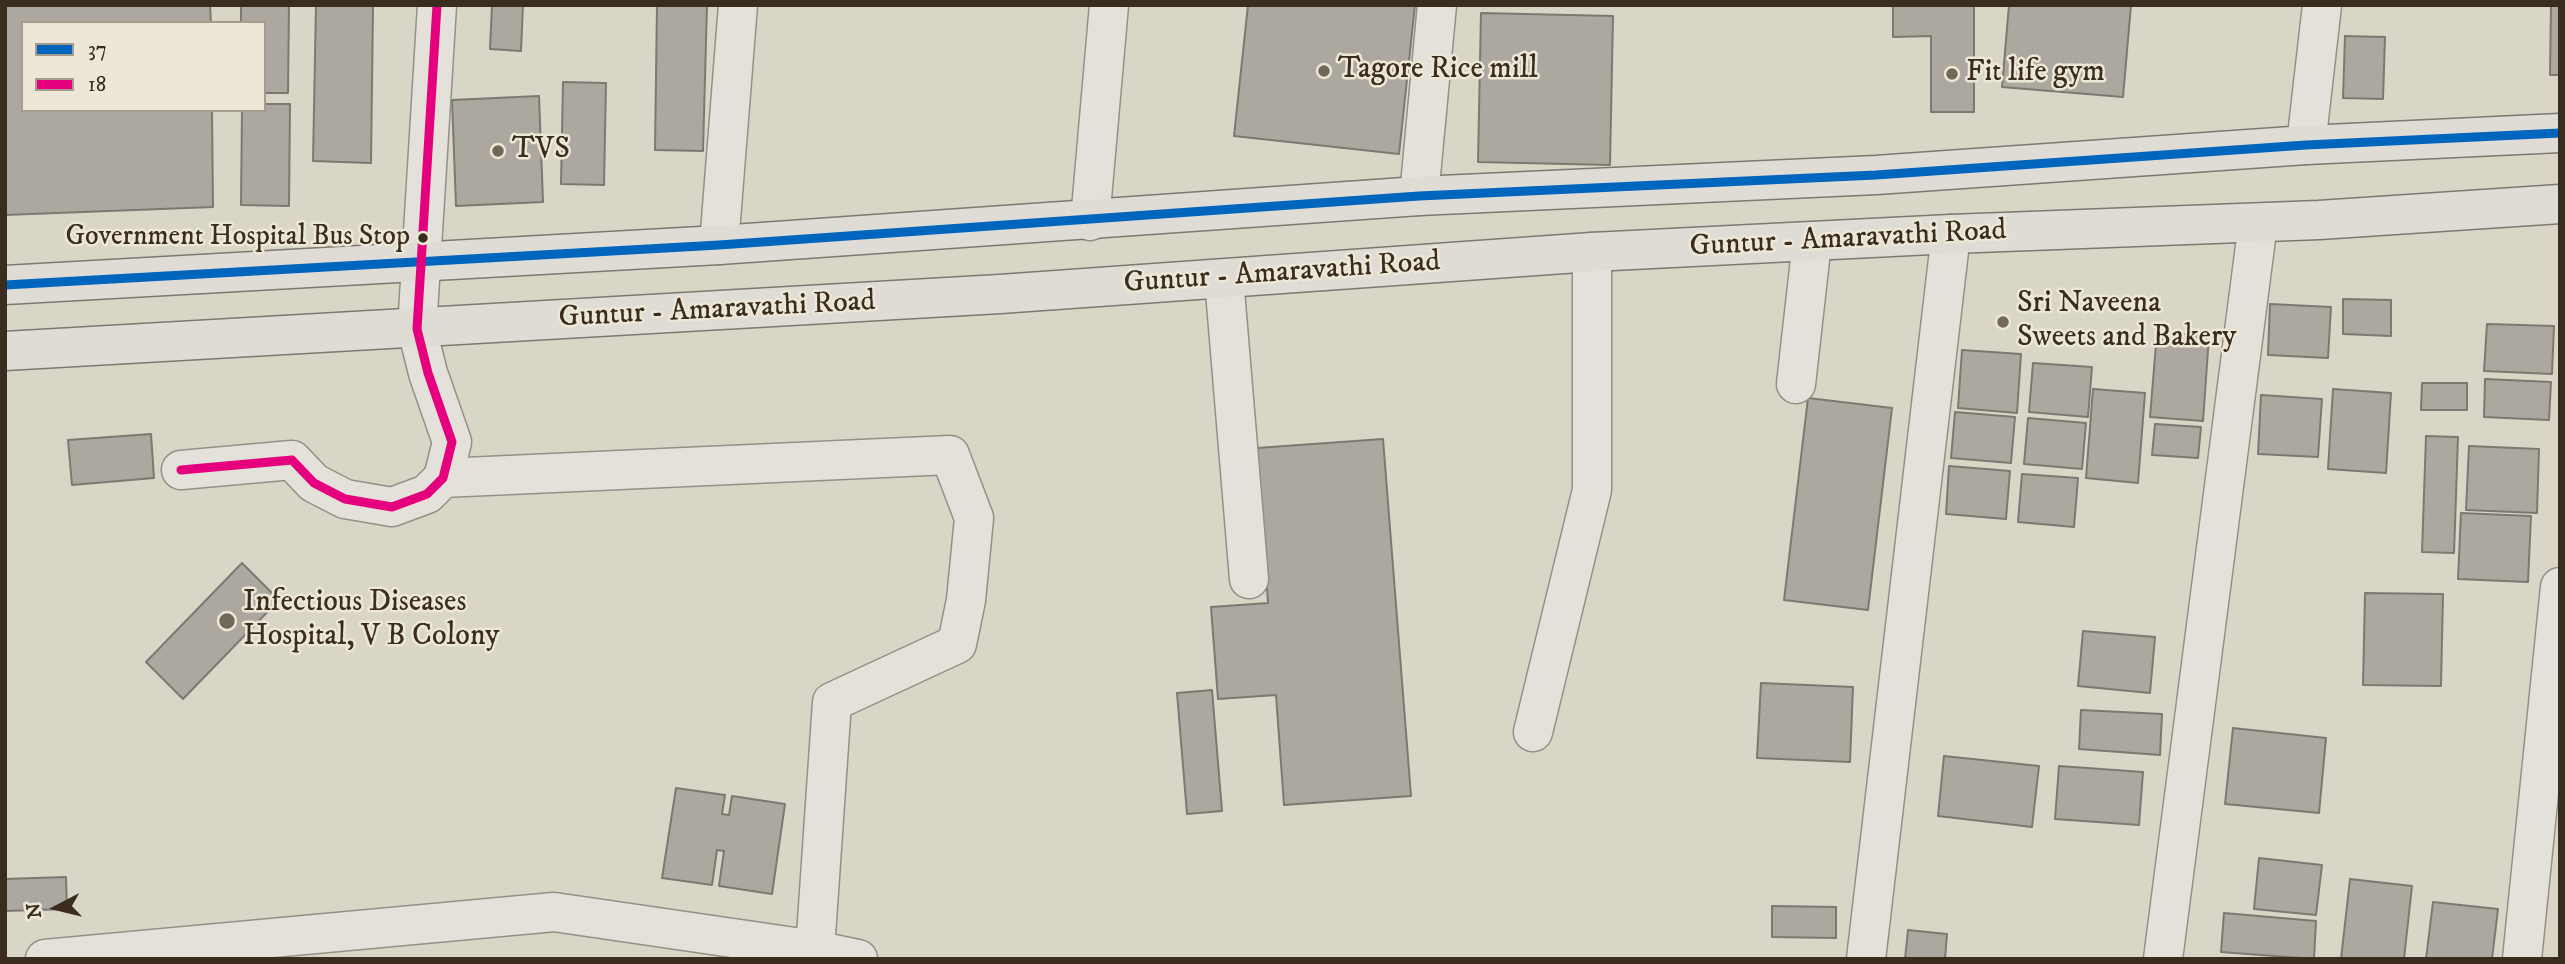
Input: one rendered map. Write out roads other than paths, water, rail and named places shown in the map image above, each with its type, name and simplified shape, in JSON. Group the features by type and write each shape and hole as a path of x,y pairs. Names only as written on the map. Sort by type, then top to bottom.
{"main road":[{"path":"5,285 719,245 1419,196 1876,175 2306,145 2560,133"},
{"name":"Guntur - Amaravathi Road","path":"5,351 417,329 1224,279 1592,252 1951,234 2258,223 2560,204"}],"street":[{"path":"181,470 292,460 314,483 345,499 392,507 427,494 443,478 452,442 428,373 417,329 437,5"},
{"path":"719,245 738,5"},
{"path":"1090,221 1109,5"},
{"path":"1419,196 1437,5"},
{"path":"2306,145 2322,5"},
{"path":"2163,959 2258,223"},
{"path":"1866,959 1951,234"},
{"path":"1796,384 1812,242"},
{"path":"1533,732 1592,489 1592,252"},
{"path":"1224,279 1249,579"},
{"path":"443,478 950,455 974,518 966,600 957,644 832,702 814,954"},
{"path":"2522,959 2560,587"},
{"path":"45,959 554,912 858,959"}],"place":[{"name":"Tagore Rice mill","path":"1324,71"},
{"name":"Fit life gym","path":"1952,74"},
{"name":"TVS","path":"498,151"},
{"name":"Government Hospital Bus Stop","path":"423,238"},
{"name":"Sri Naveena Sweets and Bakery","path":"2003,322"},
{"name":"Infectious Diseases Hospital, V B Colony","path":"227,621"}]}
